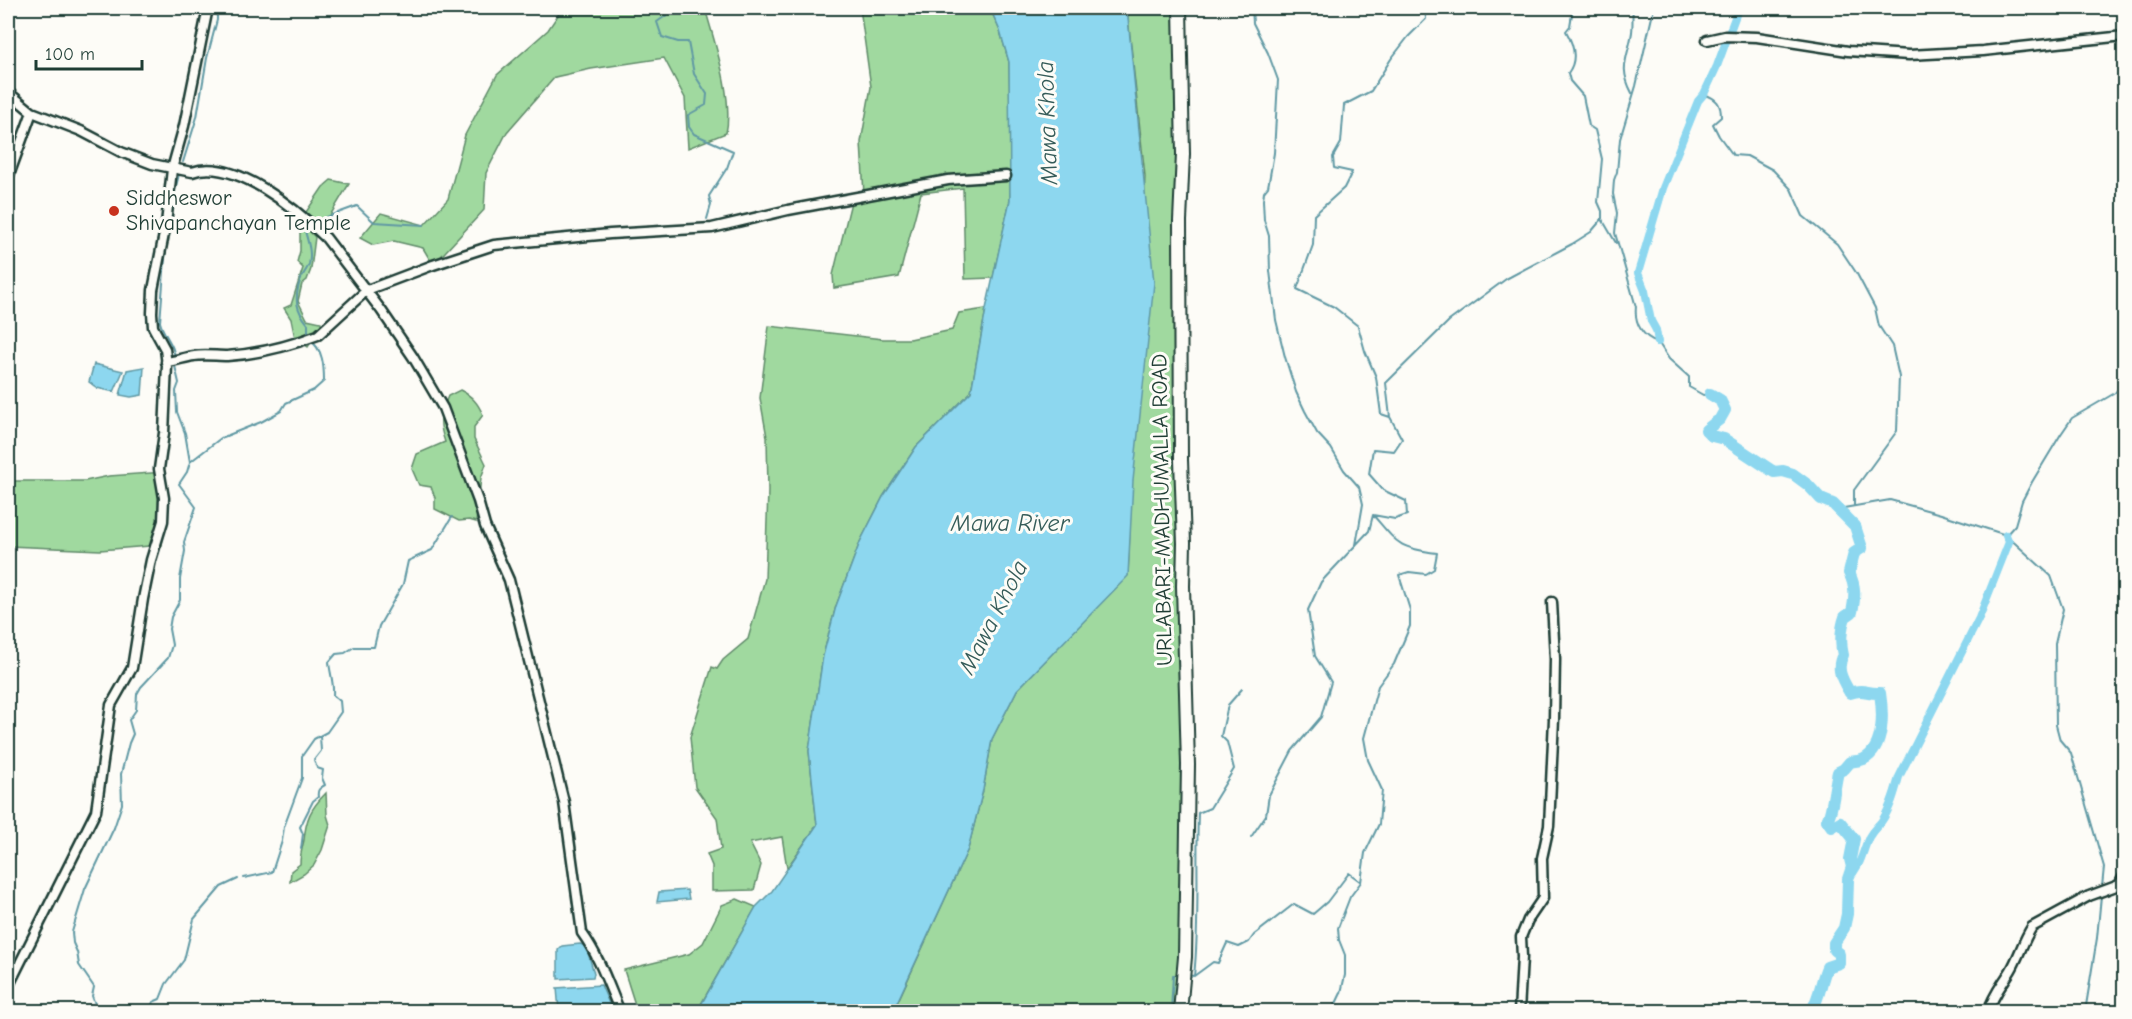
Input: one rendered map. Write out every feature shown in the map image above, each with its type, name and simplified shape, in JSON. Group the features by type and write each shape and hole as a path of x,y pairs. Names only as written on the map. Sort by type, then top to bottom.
{"main road":[{"name":"URLABARI-MADHUMALLA ROAD","path":"1180,8 1183,154 1180,221 1181,460 1188,765 1185,957 1180,1011"}],"street":[{"path":"8,987 96,811 111,705 132,668 142,600 163,520 164,498 159,469 164,433 166,362 165,349 153,327 153,290 166,224 171,169 184,126 208,8"},
{"path":"1707,40 1725,36 1757,37 1848,51 1909,55 1983,51 2124,36"},
{"path":"8,92 32,112 81,131 121,152 152,164 192,172 197,170 224,171 253,182 316,228 367,290 413,357 443,408 485,526 509,580 564,802 582,933 599,960 620,1011"},
{"path":"8,178 32,112"},
{"path":"166,362 195,356 227,356 255,352 290,345 313,337 367,290 494,245 610,234 712,228 788,210 948,180 1006,176"},
{"path":"1520,1011 1521,937 1528,920 1543,898 1542,858 1549,826 1555,659 1552,602"},
{"path":"1988,1011 1994,995 2012,969 2032,927 2089,896 2119,885 2124,876"}],"green space":[{"path":"573,8 705,8 725,87 728,119 726,133 688,148 685,98 664,58 555,77 507,132 486,173 484,210 433,265 423,248 394,241 373,245 360,238 381,213 424,225 448,199 465,135 497,75 548,30 560,12 572,11"},
{"path":"860,8 990,8 1009,62 1011,158 1010,200 993,278 965,279 963,188 921,193 899,277 834,288 833,275 852,198 864,195 861,142 871,87"},
{"path":"1127,8 1180,8 1184,631 1180,1011 893,1012 968,849 983,790 992,739 1017,690 1128,575 1145,176"},
{"path":"331,180 349,184 322,229 304,215 323,187"},
{"path":"300,222 315,237 311,269 307,280 302,284 298,301 307,319 321,322 321,335 308,347 295,338 291,319 284,308 291,305 303,268 297,262 300,251"},
{"path":"986,309 971,392 916,447 883,497 860,542 836,606 823,656 809,751 817,825 787,868 782,837 750,843 761,865 754,890 712,891 712,866 707,854 721,849 717,818 695,787 690,737 712,667 717,669 723,660 748,639 765,579 767,437 760,398 769,326 883,339 910,339 952,330 959,313"},
{"path":"460,390 474,400 483,415 474,427 474,439 486,464 481,478 476,522 459,521 435,509 435,498 431,487 419,485 412,469 417,454 445,442 441,429 443,408 448,396"},
{"path":"165,472 166,513 162,545 100,550 8,546 8,481 85,481 109,476"},
{"path":"326,793 330,825 322,850 314,865 290,882 291,871 300,864 310,815"},
{"path":"737,899 756,907 697,1011 637,1011 624,970 689,954 703,943 722,905"}],"water":[{"name":"Mawa River","path":"990,8 1127,8 1154,283 1133,481 1128,576 1017,690 992,739 983,790 968,849 893,1011 697,1012 756,907 772,891 817,825 809,751 823,656 836,606 860,542 883,497 916,447 971,392 986,309 1010,200 1009,62"},
{"path":"94,364 123,371 114,392 97,388 89,382"},
{"path":"144,367 142,395 131,397 120,395 127,370"},
{"path":"687,890 689,899 657,902 659,892"},
{"path":"580,944 586,946 594,973 593,977 558,979 558,950 562,946"},
{"path":"601,985 611,1008 610,1011 559,1011 557,988"}],"waterway":[{"path":"183,162 197,117 207,58 217,20 217,8"},
{"path":"670,8 671,12 657,22 662,37 678,42 688,42 694,74 707,94 706,105 688,115 689,127 694,134 733,151 727,168 709,196 711,205 707,219"},
{"path":"1252,8 1253,23 1278,80 1274,153 1268,187 1264,192 1263,200 1264,220 1269,236 1270,271 1276,320 1296,392 1305,411 1317,433 1331,448 1344,470 1359,487 1363,504 1356,545"},
{"path":"1251,837 1266,815 1269,795 1292,751 1321,717 1331,682 1315,656 1308,610 1321,582 1369,531 1373,515 1395,519 1407,515 1406,501 1383,490 1369,474 1373,449 1394,451 1402,439 1390,417 1381,414 1376,377 1358,326 1334,307 1297,289 1313,245 1314,215 1344,188 1352,172 1334,168 1333,157 1341,143 1344,105 1371,91 1391,59 1426,19 1425,8"},
{"path":"1573,8 1570,26 1566,31 1574,52 1573,63 1568,73 1570,81 1583,96 1589,126 1595,130 1602,159 1598,202 1602,211 1602,219 1616,243"},
{"path":"1632,93 1626,76 1625,62 1632,32 1633,8"},
{"path":"1654,8 1636,86 1620,139 1613,194 1617,213 1615,233 1636,307 1638,324 1648,337 1658,342 1669,359 1689,377 1689,387 1703,395 1710,394"},
{"path":"1658,342 1638,273 1663,188 1698,101 1704,94 1717,66 1737,12 1741,8"},
{"path":"1704,94 1719,105 1721,117 1713,124 1733,155 1747,156 1773,170 1791,189 1803,216 1837,244 1857,274 1875,308 1879,326 1892,346 1899,377 1897,431 1854,490 1854,506"},
{"path":"173,199 179,174"},
{"path":"313,222 357,206 374,222 424,225"},
{"path":"1390,417 1386,383 1449,321 1506,279 1591,232 1602,219"},
{"path":"308,225 305,231 310,260 300,281 297,299 301,314 308,324 308,333"},
{"path":"166,246 160,322 173,349 175,359"},
{"path":"190,462 221,438 261,422 281,411 286,403 314,390 324,381 320,353 310,341"},
{"path":"98,1012 92,996 94,987 79,965 72,932 85,889 114,828 122,804 121,774 133,734 129,720 136,710 137,694 168,658 172,645 169,629 171,617 180,600 184,542 196,507 179,484 190,462 185,433 177,412 176,391 179,383 175,366"},
{"path":"2006,535 2015,525 2022,501 2032,482 2072,418 2115,393 2124,382"},
{"path":"1710,394 1720,400 1725,410 1720,419 1706,430 1712,436 1724,439 1774,472 1783,471 1793,474 1808,485 1821,499 1833,504 1855,526 1862,548 1854,553 1849,573 1854,587 1854,602 1852,612 1845,617 1843,626 1841,641 1843,655 1840,670 1850,693 1859,691 1880,693 1881,729 1876,747 1871,754 1862,760 1850,762 1838,772 1827,820 1832,827 1840,822 1854,839 1850,859 1852,867 1848,879 1847,914 1844,928 1834,943 1834,950 1839,954 1839,963 1827,967 1811,1012"},
{"path":"1838,509 1890,500 1941,514 2006,535 2051,576 2063,609 2055,644 2056,725 2060,740 2071,753 2104,867 2102,887"},
{"path":"1332,1012 1341,993 1345,975 1345,955 1339,940 1338,928 1350,897 1361,882 1365,853 1379,824 1382,790 1368,760 1364,738 1378,686 1394,664 1410,626 1410,610 1399,575 1409,572 1426,574 1434,569 1437,553 1414,549 1400,543 1373,515"},
{"path":"244,878 272,872 284,827 302,778 302,756 314,739 327,732 341,712 340,701 333,695 329,662 336,654 345,653 354,647 374,647 379,626 403,584 408,561 432,550 452,517"},
{"path":"1848,879 1859,864 1869,837 1887,812 1899,777 1979,618 2009,542 2006,535"},
{"path":"1194,976 1198,813 1210,808 1234,769 1227,742 1221,736 1228,705 1242,689"},
{"path":"301,849 303,834 300,827 313,801 318,797 319,790 325,785 322,778 323,770 317,768 314,760 321,751 320,736"},
{"path":"1186,975 1194,976 1213,962 1218,963 1227,943 1239,947 1249,942 1254,935 1294,904 1313,914 1327,902 1349,873 1361,882"},
{"path":"149,1012 153,1002 160,999 166,984 184,960 194,919 221,887 238,879"},
{"path":"2085,1012 2101,896"},
{"path":"1171,1012 1173,975 1178,975"}],"place":[{"name":"Siddheswor Shivapanchayan Temple","path":"114,211"}],"water label":[{"name":"Mawa Khola","path":"1047,123"},
{"name":"Mawa Khola","path":"993,617"}]}
